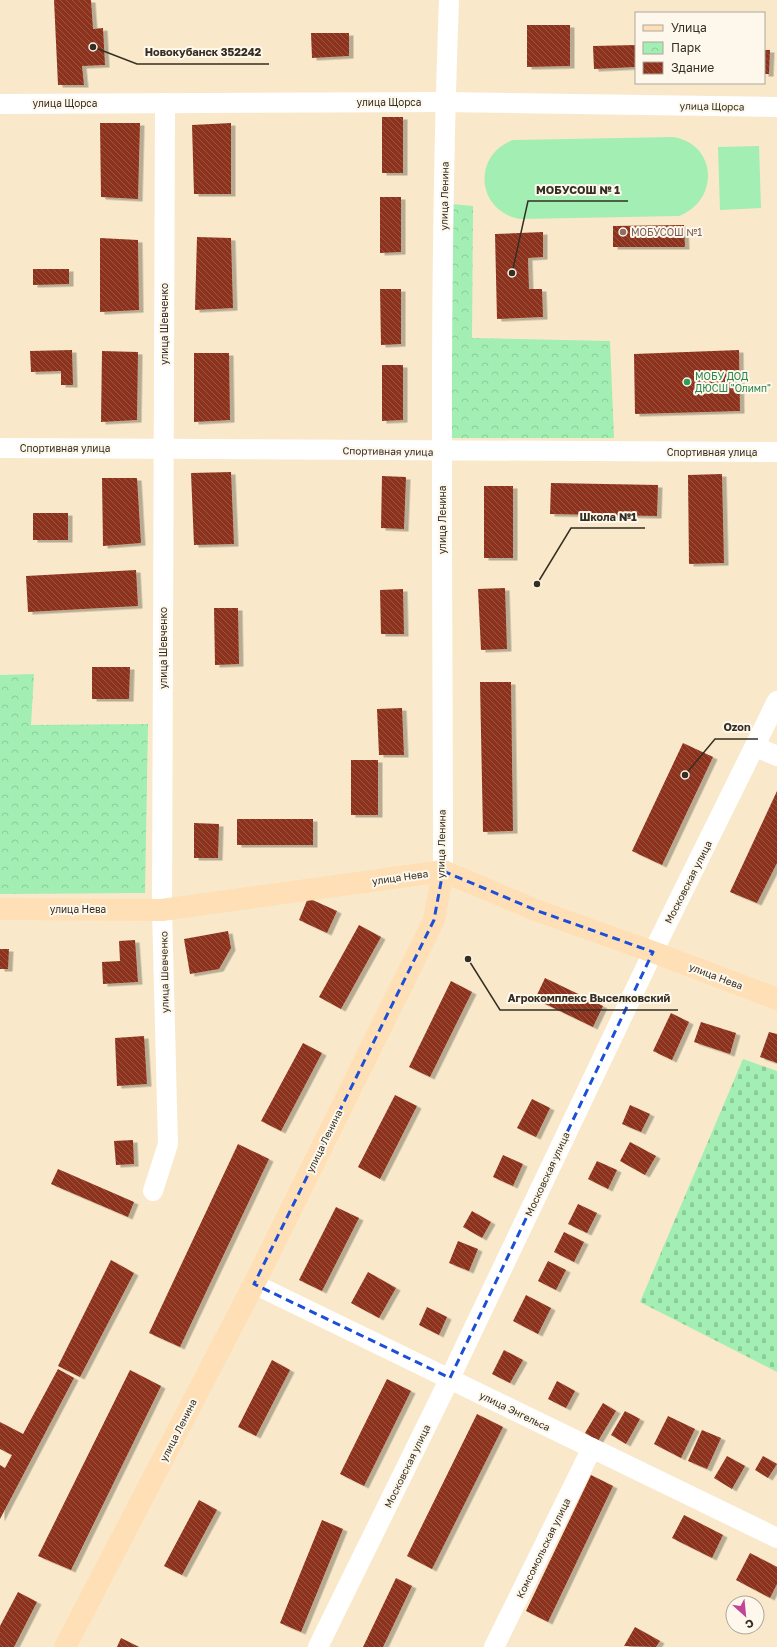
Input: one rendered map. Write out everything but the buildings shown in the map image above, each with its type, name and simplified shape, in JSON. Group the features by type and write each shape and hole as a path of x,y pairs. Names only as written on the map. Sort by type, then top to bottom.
{"main road":[{"name":"улица Нева","path":"0,908 162,910 443,871 538,911 653,952 777,999"},
{"name":"улица Ленина","path":"65,1647 254,1284 434,920 443,871"}],"street":[{"name":"улица Ленина","path":"443,871 441,451 445,102 449,0"},
{"name":"улица Щорса","path":"0,104 445,102 777,107"},
{"name":"улица Шевченко","path":"153,1191 168,1144 162,910 165,103"},
{"name":"Спортивная улица","path":"0,448 777,452"},
{"name":"Московская улица","path":"318,1647 450,1378 653,952 756,747 777,701"},
{"path":"756,747 777,756"},
{"name":"улица Энгельса","path":"254,1284 777,1538"},
{"name":"Комсомольская улица","path":"494,1647 592,1448"}],"highlighted area":[{"path":"443,871 538,911 653,952 450,1378 254,1284 434,920"}],"green space":[{"path":"673,137 688,142 698,150 705,161 708,173 707,186 702,198 692,208 679,216 520,219 505,214 495,205 488,194 485,182 486,169 491,158 500,147 513,140"},
{"path":"759,146 761,208 720,210 718,147"},
{"path":"452,204 473,206 472,338 610,341 614,438 452,438 449,338"},
{"path":"34,674 31,725 148,724 145,893 0,894 0,675"},
{"path":"743,1059 777,1071 777,1372 640,1302"}],"place":[{"name":"Новокубанск 352242","path":"93,47"},
{"name":"МОБУСОШ №1","path":"623,232"},
{"name":"МОБУСОШ № 1","path":"512,273"},
{"name":"МОБУ ДОД ДЮСШ \"Олимп\"","path":"687,382"},
{"name":"Школа №1","path":"537,584"},
{"name":"Ozon","path":"685,775"},
{"name":"Агрокомплекс Выселковский","path":"468,959"}]}
